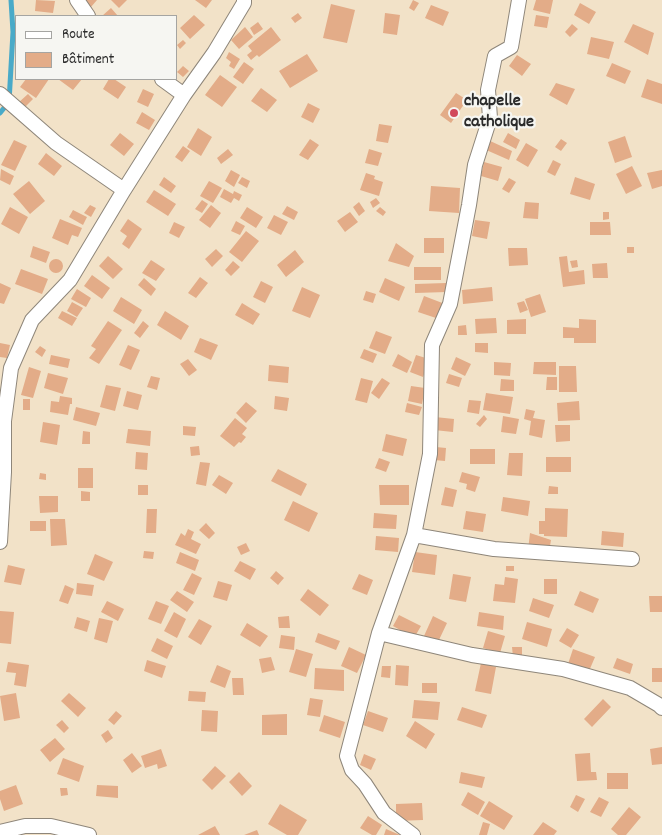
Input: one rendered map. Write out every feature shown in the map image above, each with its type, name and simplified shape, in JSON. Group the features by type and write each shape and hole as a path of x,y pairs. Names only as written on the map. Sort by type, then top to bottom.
{"street":[{"path":"76,0 87,15"},
{"path":"0,542 4,472 4,421 11,368 32,320 70,280 184,95 214,53 244,0"},
{"path":"413,835 384,813 365,784 352,770 347,756 379,634 414,534 430,454 432,345 450,304 470,205 475,165 490,118 488,90 495,56 511,47 519,0"},
{"path":"163,80 184,95"},
{"path":"0,94 56,144 124,190"},
{"path":"414,534 494,549 632,559"},
{"path":"379,634 472,655 563,669 630,688 662,708"},
{"path":"0,832 25,826 50,826 89,835"}],"building":[{"path":"36,0 55,1 53,13 35,11"},
{"path":"81,0 97,0 91,7"},
{"path":"111,0 127,0 119,8"},
{"path":"195,0 212,0 206,8"},
{"path":"413,0 419,3 414,11 409,8"},
{"path":"536,0 553,0 550,14 533,10"},
{"path":"580,3 596,12 589,24 574,15"},
{"path":"331,4 355,10 347,43 323,38"},
{"path":"431,5 449,12 443,26 425,18"},
{"path":"111,8 117,15 103,15"},
{"path":"298,13 302,18 295,23 291,18"},
{"path":"385,13 400,15 397,35 383,33"},
{"path":"194,15 205,25 190,39 180,28"},
{"path":"536,15 549,17 547,28 534,26"},
{"path":"258,22 263,29 254,35 250,28"},
{"path":"572,24 578,29 570,37 565,32"},
{"path":"633,24 654,33 648,55 624,42"},
{"path":"245,27 253,37 239,49 231,40"},
{"path":"271,27 281,40 259,57 257,55 251,60 247,55 252,51 248,46"},
{"path":"591,37 614,42 609,59 587,54"},
{"path":"183,40 186,43 180,49 178,44"},
{"path":"229,52 240,59 234,69 229,66 231,62 226,58"},
{"path":"307,54 318,71 290,88 279,71"},
{"path":"517,55 531,64 522,76 509,66"},
{"path":"244,62 254,69 243,84 233,77"},
{"path":"612,63 631,71 625,84 606,76"},
{"path":"183,66 189,71 183,77 178,71"},
{"path":"220,75 237,87 222,107 205,95"},
{"path":"647,79 662,84 662,104 641,97"},
{"path":"25,80 48,80 36,98 20,87"},
{"path":"59,80 81,80 73,90"},
{"path":"108,80 116,80 126,87 118,99 103,89"},
{"path":"556,83 575,89 567,105 549,95"},
{"path":"261,88 277,100 267,112 251,101"},
{"path":"143,89 154,94 148,107 137,102"},
{"path":"456,93 467,100 451,123 440,115"},
{"path":"28,94 33,99 24,108 18,103"},
{"path":"308,103 320,109 313,123 301,117"},
{"path":"142,112 155,120 149,130 136,123"},
{"path":"379,124 392,126 388,143 376,141"},
{"path":"198,128 212,137 201,156 187,147"},
{"path":"120,133 134,144 124,156 110,145"},
{"path":"508,133 520,140 516,149 503,142"},
{"path":"625,136 632,157 615,163 608,142"},
{"path":"310,139 319,145 308,160 299,155"},
{"path":"561,139 567,143 561,151 555,147"},
{"path":"14,140 27,146 15,171 1,165"},
{"path":"488,140 512,151 509,160 484,149"},
{"path":"526,143 538,150 528,167 516,160"},
{"path":"183,146 190,151 182,162 175,157"},
{"path":"228,149 233,155 221,164 217,158"},
{"path":"369,149 382,153 378,166 365,163"},
{"path":"46,153 62,166 54,176 38,164"},
{"path":"553,160 561,164 555,176 547,172"},
{"path":"484,162 502,167 498,181 481,176"},
{"path":"632,166 642,186 626,194 616,174"},
{"path":"1,169 14,176 10,185 0,180"},
{"path":"231,170 240,175 234,187 225,181"},
{"path":"662,170 662,186 652,189 647,173"},
{"path":"366,173 375,176 374,179 383,182 379,196 360,190"},
{"path":"164,177 176,186 171,193 159,185"},
{"path":"242,177 250,181 247,188 238,183"},
{"path":"575,177 595,184 590,200 570,194"},
{"path":"509,178 516,182 509,193 502,189"},
{"path":"29,181 45,201 30,214 13,194"},
{"path":"209,181 222,188 213,203 200,196"},
{"path":"431,186 460,188 459,213 429,211"},
{"path":"224,189 233,194 234,191 242,195 239,201 234,198 231,203 220,197"},
{"path":"154,190 176,204 168,216 146,202"},
{"path":"376,198 380,203 373,208 370,202"},
{"path":"202,200 208,204 202,213 195,209"},
{"path":"359,202 365,211 359,216 353,207"},
{"path":"525,202 539,203 538,219 523,218"},
{"path":"90,205 96,208 91,217 84,213"},
{"path":"211,205 221,213 210,228 199,220"},
{"path":"287,206 298,212 294,220 282,214"},
{"path":"10,207 28,217 19,234 1,224"},
{"path":"247,207 263,217 256,228 240,218"},
{"path":"380,207 386,212 383,216 376,211"},
{"path":"73,210 87,217 83,225 69,217"},
{"path":"350,212 358,222 345,232 337,221"},
{"path":"603,212 609,212 609,219 603,220"},
{"path":"274,215 288,222 281,235 267,228"},
{"path":"60,219 82,228 78,237 72,235 68,245 52,238"},
{"path":"128,219 142,229 129,249 122,244 127,236 120,231"},
{"path":"475,220 490,222 487,239 472,236"},
{"path":"236,221 245,226 240,235 231,231"},
{"path":"174,222 185,227 179,238 169,233"},
{"path":"590,222 610,222 611,235 590,235"},
{"path":"246,231 259,241 242,262 229,252"},
{"path":"424,238 444,238 444,253 424,253"},
{"path":"396,243 414,256 409,267 388,261"},
{"path":"33,246 50,252 46,263 30,257"},
{"path":"627,247 634,247 634,253 627,253"},
{"path":"508,248 527,248 528,265 509,266"},
{"path":"216,249 223,256 212,267 205,259"},
{"path":"295,250 304,262 286,277 277,265"},
{"path":"108,256 123,269 113,279 99,266"},
{"path":"567,256 569,272 584,270 585,284 563,287 559,257"},
{"path":"53,259 59,259 63,266 59,273 53,273 49,269 49,263"},
{"path":"151,260 165,269 156,281 142,273"},
{"path":"577,260 578,267 572,268 570,261"},
{"path":"233,261 240,267 231,276 225,270"},
{"path":"607,263 608,278 593,278 592,264"},
{"path":"414,267 441,267 441,280 414,280"},
{"path":"21,269 48,279 42,294 15,284"},
{"path":"92,275 110,288 102,299 84,286"},
{"path":"200,277 208,283 196,298 188,293"},
{"path":"144,278 156,289 151,296 138,285"},
{"path":"385,278 405,287 399,301 379,292"},
{"path":"261,281 273,287 265,303 253,297"},
{"path":"0,283 11,288 4,304 0,303"},
{"path":"446,283 447,292 415,293 415,284"},
{"path":"302,287 320,295 310,318 292,311"},
{"path":"492,287 493,301 463,304 462,290"},
{"path":"77,289 91,298 86,307 71,299"},
{"path":"366,291 376,294 373,303 363,300"},
{"path":"540,294 546,312 531,317 525,299"},
{"path":"424,296 445,304 439,319 418,312"},
{"path":"121,297 142,310 134,324 113,311"},
{"path":"524,301 528,310 520,313 517,303"},
{"path":"72,302 83,308 77,317 67,311"},
{"path":"242,303 260,314 253,325 235,315"},
{"path":"62,311 77,318 72,326 58,318"},
{"path":"165,311 189,326 181,340 157,325"},
{"path":"496,318 497,333 476,334 475,319"},
{"path":"526,319 526,334 507,334 507,320"},
{"path":"579,319 596,320 596,343 574,343 574,338 563,338 563,327 579,328"},
{"path":"108,321 122,330 99,364 89,358 96,349 91,346"},
{"path":"143,321 149,326 140,338 134,333"},
{"path":"466,325 467,335 458,335 458,326"},
{"path":"376,331 392,337 385,354 369,348"},
{"path":"200,338 218,345 211,360 194,352"},
{"path":"0,343 10,345 7,358 0,357"},
{"path":"475,343 488,343 488,353 475,352"},
{"path":"128,345 140,350 131,370 119,365"},
{"path":"40,346 46,350 42,357 35,352"},
{"path":"364,349 377,354 373,363 360,358"},
{"path":"398,354 412,362 407,373 392,366"},
{"path":"51,355 70,359 68,368 49,364"},
{"path":"416,355 429,359 423,377 410,372"},
{"path":"456,357 471,364 465,376 451,369"},
{"path":"188,359 197,370 189,376 180,364"},
{"path":"494,362 511,363 510,376 494,375"},
{"path":"534,362 556,362 556,375 533,374"},
{"path":"269,365 289,367 288,383 268,381"},
{"path":"559,366 576,366 577,392 559,392"},
{"path":"29,367 41,371 33,398 21,395"},
{"path":"48,373 68,378 63,394 44,388"},
{"path":"449,374 462,378 459,387 446,383"},
{"path":"151,376 160,378 157,390 147,387"},
{"path":"547,377 557,377 557,390 546,390"},
{"path":"361,378 373,381 367,403 355,400"},
{"path":"382,378 390,383 379,399 371,393"},
{"path":"501,379 514,380 514,391 500,391"},
{"path":"106,385 121,388 115,411 100,407"},
{"path":"411,386 425,388 422,404 408,401"},
{"path":"127,391 142,395 138,410 123,406"},
{"path":"486,393 513,397 510,414 483,410"},
{"path":"60,396 72,398 68,415 50,412 51,401 59,402"},
{"path":"275,396 289,398 287,411 274,409"},
{"path":"23,399 30,399 30,410 23,410"},
{"path":"469,400 481,401 479,414 467,412"},
{"path":"579,401 580,420 558,421 557,403"},
{"path":"246,402 257,411 246,423 236,413"},
{"path":"407,403 422,407 419,415 405,412"},
{"path":"76,407 100,413 96,426 73,420"},
{"path":"526,409 535,411 533,418 545,420 542,438 529,435 531,421 524,419"},
{"path":"484,415 487,419 480,427 476,424"},
{"path":"503,416 519,419 516,434 501,432"},
{"path":"435,417 454,419 453,432 434,430"},
{"path":"235,418 247,428 242,434 246,437 234,447 220,436"},
{"path":"43,422 60,425 57,445 40,442"},
{"path":"555,425 570,425 570,441 556,442"},
{"path":"183,426 196,427 195,436 183,435"},
{"path":"128,429 151,431 150,446 126,443"},
{"path":"83,431 90,432 90,444 82,444"},
{"path":"386,434 407,439 403,456 382,451"},
{"path":"199,446 200,455 191,456 190,447"},
{"path":"436,447 446,448 445,461 434,460"},
{"path":"470,449 495,449 495,464 470,464"},
{"path":"136,452 148,453 147,470 135,469"},
{"path":"509,453 523,453 522,476 507,475"},
{"path":"546,457 571,457 571,472 546,472"},
{"path":"379,458 390,462 386,472 375,468"},
{"path":"200,462 210,463 206,486 196,484"},
{"path":"78,468 93,468 93,488 78,488"},
{"path":"278,469 307,484 301,496 271,481"},
{"path":"462,472 480,477 475,492 466,489 467,484 459,482"},
{"path":"40,473 46,474 46,480 39,479"},
{"path":"219,475 233,483 226,494 212,485"},
{"path":"138,485 148,485 148,495 138,495"},
{"path":"379,485 409,485 409,505 380,505"},
{"path":"549,486 558,487 558,494 548,494"},
{"path":"445,487 457,490 453,507 441,505"},
{"path":"81,491 90,492 90,501 81,501"},
{"path":"39,496 58,496 58,512 40,513"},
{"path":"503,497 530,501 528,516 501,511"},
{"path":"293,501 318,513 309,532 284,520"},
{"path":"545,508 568,509 567,537 539,534 539,521 545,521"},
{"path":"147,509 157,509 156,533 146,533"},
{"path":"466,511 486,514 483,532 463,529"},
{"path":"374,513 397,515 396,529 373,528"},
{"path":"50,519 65,519 67,545 51,546"},
{"path":"30,521 46,521 46,531 30,531"},
{"path":"206,523 215,533 209,539 199,530"},
{"path":"188,529 194,532 191,539 201,544 196,554 175,545 181,533 185,536"},
{"path":"602,531 624,533 623,547 601,545"},
{"path":"530,533 551,540 549,552 528,550"},
{"path":"376,536 399,538 398,552 375,550"},
{"path":"246,543 250,551 241,555 237,547"},
{"path":"144,551 154,552 153,559 143,558"},
{"path":"180,552 199,560 195,571 176,563"},
{"path":"415,552 437,555 435,575 412,572"},
{"path":"95,554 113,562 104,581 87,574"},
{"path":"240,561 256,569 250,580 234,571"},
{"path":"8,565 25,569 21,585 4,582"},
{"path":"506,566 514,566 514,571 506,571"},
{"path":"276,571 284,578 278,585 270,578"},
{"path":"192,573 202,578 194,595 183,590"},
{"path":"359,574 373,580 367,595 352,589"},
{"path":"453,574 471,577 466,602 449,599"},
{"path":"505,577 518,579 515,603 493,601 495,584 504,585"},
{"path":"544,579 557,579 557,594 544,594"},
{"path":"218,581 232,585 227,601 213,597"},
{"path":"77,583 94,585 92,596 76,594"},
{"path":"65,585 74,589 68,604 59,601"},
{"path":"308,589 329,605 320,616 300,600"},
{"path":"177,591 194,602 187,612 170,600"},
{"path":"580,591 599,599 593,613 574,605"},
{"path":"649,596 662,596 662,612 650,612"},
{"path":"533,598 554,605 549,618 529,611"},
{"path":"107,601 124,609 118,621 101,612"},
{"path":"156,601 169,606 161,624 148,619"},
{"path":"0,611 14,612 11,644 0,643"},
{"path":"174,612 186,619 177,638 164,631"},
{"path":"479,612 504,616 503,630 477,626"},
{"path":"399,615 421,626 414,638 393,626"},
{"path":"289,616 290,628 279,628 278,617"},
{"path":"433,616 447,623 438,642 424,636"},
{"path":"77,617 90,621 87,632 74,628"},
{"path":"99,618 113,621 107,643 94,639"},
{"path":"199,619 212,626 201,645 188,637"},
{"path":"527,622 552,629 547,647 522,639"},
{"path":"247,623 268,636 260,647 240,635"},
{"path":"567,628 579,635 571,648 559,641"},
{"path":"488,631 505,636 500,653 483,648"},
{"path":"318,633 340,641 336,650 315,642"},
{"path":"281,635 295,637 294,650 279,648"},
{"path":"157,638 173,646 167,659 151,651"},
{"path":"349,647 366,655 357,673 341,666"},
{"path":"512,647 522,647 522,656 513,657"},
{"path":"296,649 313,654 306,677 289,672"},
{"path":"573,649 595,657 589,671 568,664"},
{"path":"271,657 275,670 262,673 259,659"},
{"path":"617,658 633,664 630,674 613,668"},
{"path":"147,660 166,666 162,678 144,671"},
{"path":"8,662 29,665 26,687 14,685 16,673 6,672"},
{"path":"481,663 496,667 491,694 475,691"},
{"path":"217,665 231,671 225,688 210,682"},
{"path":"396,665 409,666 408,686 395,685"},
{"path":"382,666 391,666 390,678 381,677"},
{"path":"315,668 344,670 344,691 314,689"},
{"path":"652,668 662,668 662,682 652,682"},
{"path":"232,678 243,678 244,695 233,695"},
{"path":"422,683 437,683 437,693 422,693"},
{"path":"189,691 206,692 205,702 188,701"},
{"path":"16,693 20,718 4,721 0,696"},
{"path":"69,693 86,708 78,717 61,701"},
{"path":"310,698 323,700 320,717 307,715"},
{"path":"603,699 611,707 592,727 584,719"},
{"path":"414,700 440,702 438,720 412,718"},
{"path":"462,707 487,715 482,728 457,720"},
{"path":"202,710 218,711 217,732 201,731"},
{"path":"116,711 122,716 114,725 108,720"},
{"path":"368,711 388,718 383,732 363,725"},
{"path":"287,714 287,735 262,735 262,715"},
{"path":"324,715 345,722 340,738 319,731"},
{"path":"62,720 69,728 64,733 56,725"},
{"path":"415,721 435,734 426,749 406,736"},
{"path":"108,730 113,738 106,743 101,735"},
{"path":"55,738 65,749 50,762 40,750"},
{"path":"662,747 662,764 652,765 650,749"},
{"path":"161,749 167,766 158,769 157,764 145,768 141,756"},
{"path":"132,753 142,766 132,773 123,760"},
{"path":"590,753 591,772 596,772 597,780 577,781 575,754"},
{"path":"364,754 376,759 371,770 360,765"},
{"path":"63,758 84,766 79,782 57,774"},
{"path":"215,766 226,776 212,790 202,780"},
{"path":"239,772 252,786 242,796 229,782"},
{"path":"461,772 485,777 482,788 459,783"},
{"path":"607,773 628,773 628,789 607,789"},
{"path":"16,785 23,804 4,811 0,799 0,791"},
{"path":"97,785 118,786 118,798 96,796"},
{"path":"60,788 67,788 68,795 61,796"},
{"path":"468,792 485,802 478,815 461,805"},
{"path":"576,795 585,799 578,812 570,807"},
{"path":"599,797 609,802 601,817 590,812"},
{"path":"489,801 513,816 504,830 480,816"},
{"path":"422,803 423,820 396,821 396,804"},
{"path":"280,804 307,820 298,835 287,835 268,824"},
{"path":"629,807 641,817 626,835 618,835 611,829"},
{"path":"368,816 382,825 376,835 372,835 360,828"},
{"path":"483,822 490,824 487,835 479,835"},
{"path":"543,822 557,831 554,835 533,835"},
{"path":"215,826 220,835 198,835"},
{"path":"386,829 400,835 384,835"},
{"path":"257,830 259,835 244,835"}],"waterway":[{"path":"0,113 9,102 13,32 11,0"}],"place":[{"name":"chapelle catholique","path":"454,113"}]}
